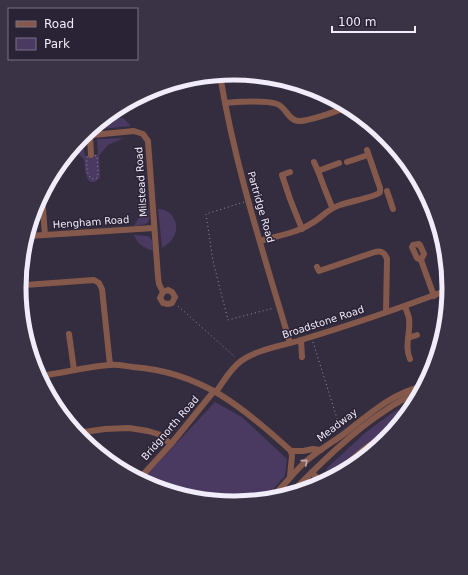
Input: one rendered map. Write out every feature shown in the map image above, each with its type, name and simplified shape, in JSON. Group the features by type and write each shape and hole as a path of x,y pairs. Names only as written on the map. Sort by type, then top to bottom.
{"street":[{"name":"Partridge Road","path":"221,80 239,169 290,343"},
{"path":"225,103 240,101 276,104 283,108 295,121 303,121 341,109"},
{"name":"Milstead Road","path":"93,135 134,131 146,136 150,148 158,277 159,284 163,292 160,295 162,302 168,304 173,301"},
{"path":"90,137 91,155"},
{"path":"346,162 361,158 368,152 380,188 378,194"},
{"path":"314,162 332,207"},
{"path":"318,171 339,163"},
{"path":"290,172 282,174 302,229"},
{"path":"260,241 302,229 313,223 332,207 372,197 388,191 394,209"},
{"path":"43,207 44,235"},
{"name":"Hengham Road","path":"33,236 154,228"},
{"path":"317,267 319,271 378,251 382,252 387,259 386,312"},
{"path":"421,260 434,296"},
{"path":"26,285 94,280 99,283 102,289 110,365"},
{"path":"163,292 168,290 172,292 174,295 173,301"},
{"name":"Broadstone Road","path":"215,391 231,370 251,355 311,337 442,293"},
{"path":"405,306 409,318 407,346 410,359"},
{"path":"69,334 74,370"},
{"path":"408,338 417,335"},
{"path":"301,340 302,357"},
{"path":"63,344 71,343"},
{"path":"45,375 110,365 148,368 177,375 196,382 215,391 245,411 291,451 290,476"},
{"name":"Meadway","path":"278,491 288,481 290,476 303,464 370,413 398,395 416,389"},
{"name":"Bridgnorth Road","path":"143,475 215,391"},
{"name":"Meadway","path":"299,485 368,422 387,409 412,395"},
{"path":"84,432 129,428 158,434 171,444"},
{"path":"357,455 370,445"},
{"path":"291,451 313,449 321,450"},
{"path":"312,472 318,478"}],"path":[{"path":"91,155 97,156 98,174 97,178 93,179 88,175 86,156 91,155"},
{"path":"248,201 206,214 213,262 228,320 279,306"},
{"path":"173,301 240,362"},
{"path":"311,337 342,434"}],"green space":[{"path":"123,118 131,126 99,129 112,119"},
{"path":"124,138 108,145 99,155 100,178 91,182 87,177 84,159 76,152 83,145 85,156 98,154 97,139"},
{"path":"149,208 148,222 143,225 134,226 144,211"},
{"path":"158,209 167,211 173,217 176,225 173,239 162,248"},
{"path":"134,235 148,236 152,240 153,251 141,245"},
{"path":"215,402 242,417 287,459 285,476 270,493 261,494 234,496 193,492 154,480 146,476"},
{"path":"405,405 382,434 363,447 340,466 325,474 327,468 366,432"}]}
